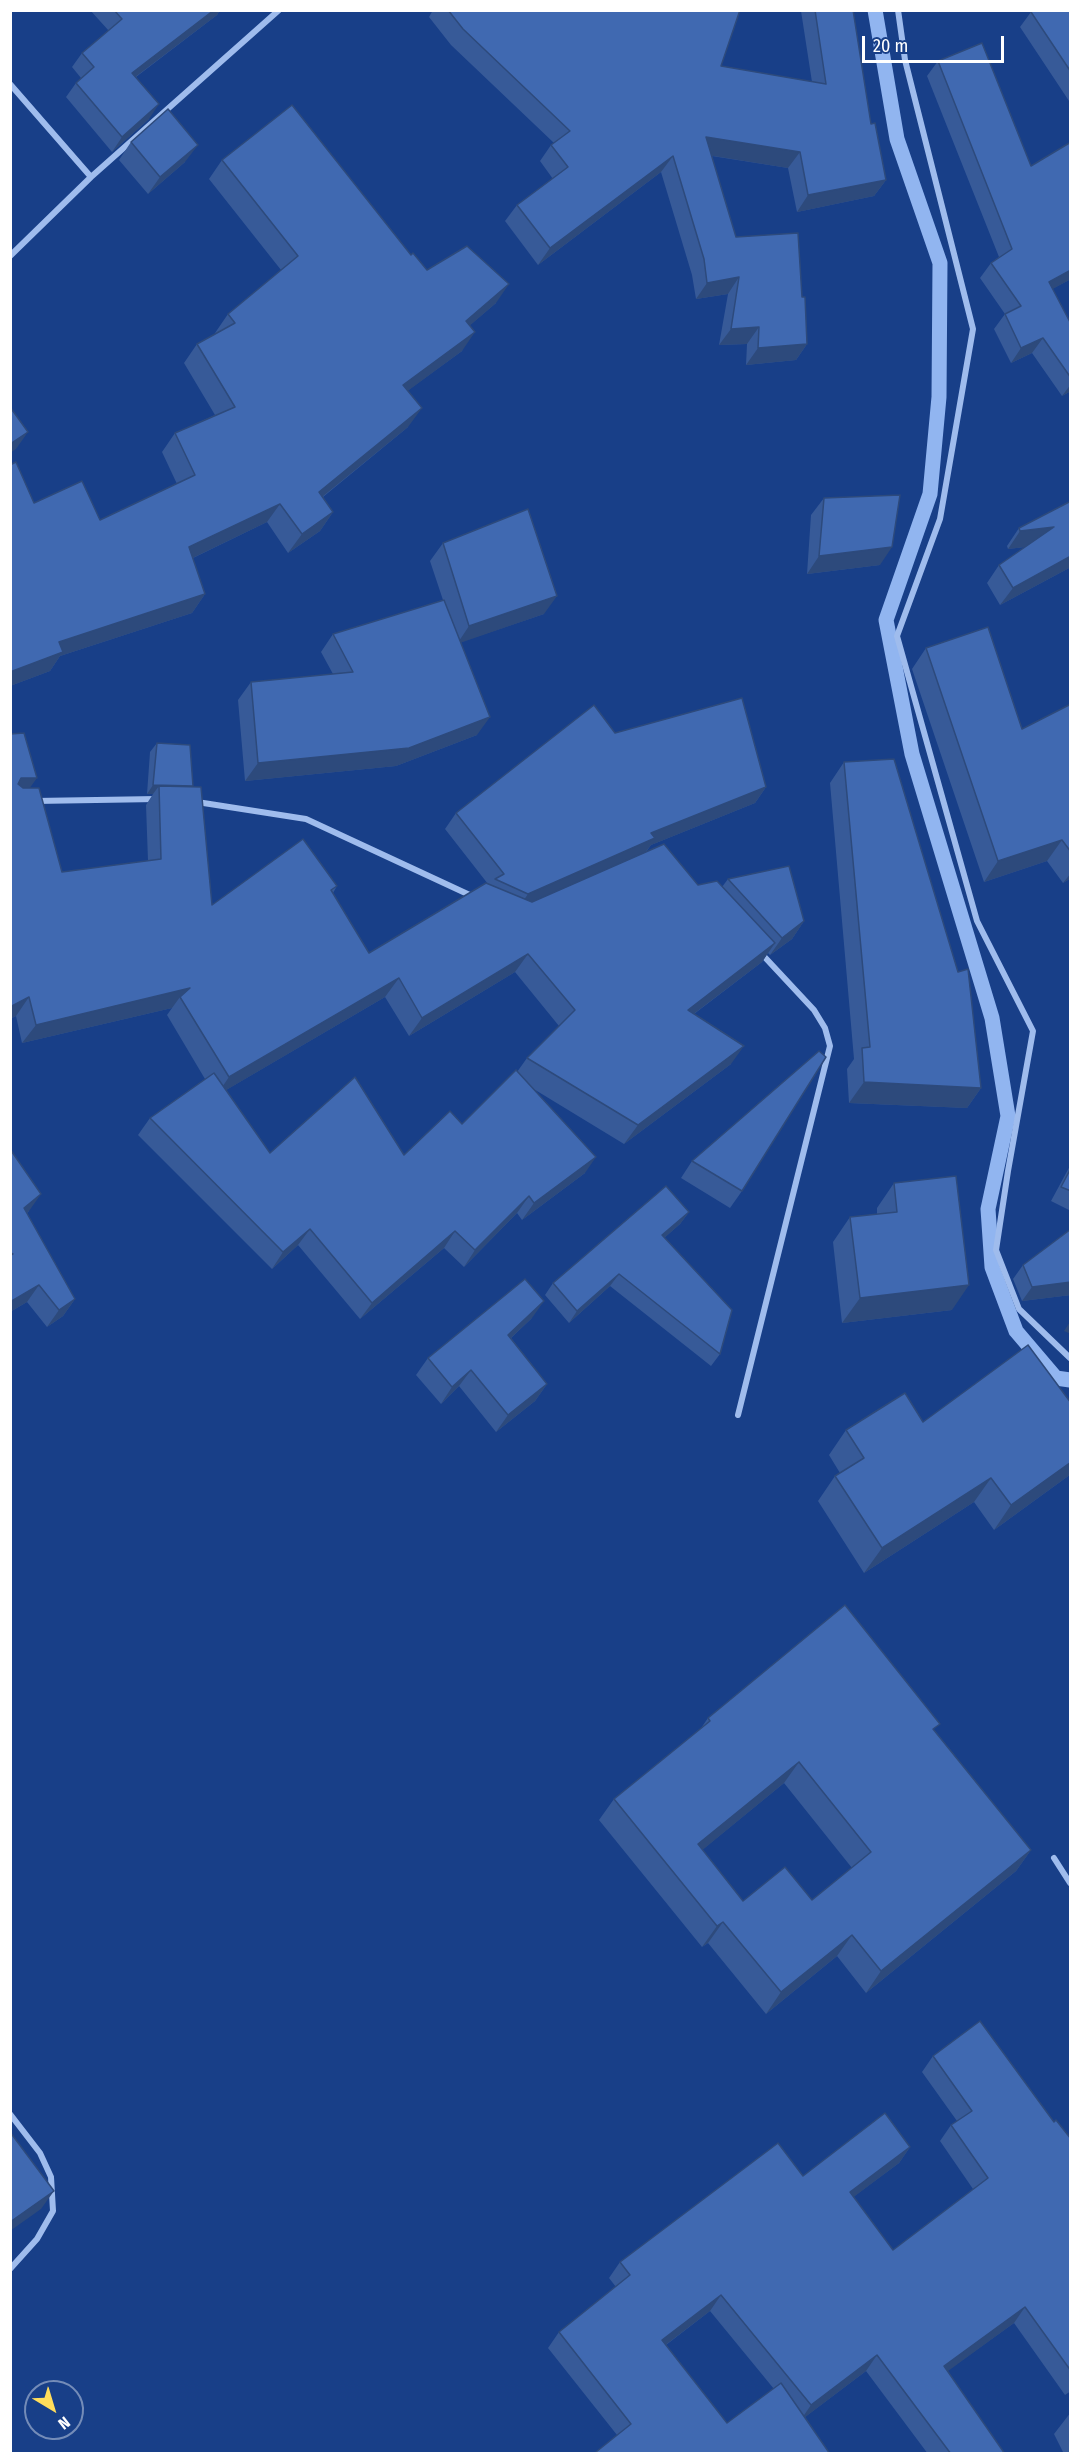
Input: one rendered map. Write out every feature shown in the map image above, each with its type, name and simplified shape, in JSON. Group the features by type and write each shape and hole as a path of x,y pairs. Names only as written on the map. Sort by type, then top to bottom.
{"street":[{"path":"10,256 91,177 279,10"},
{"path":"898,10 905,60 973,330 940,519 897,636 976,921 1034,1031 996,1250 1019,1309 1071,1358"},
{"path":"10,84 91,177"},
{"path":"22,801 165,799"},
{"path":"189,801 306,819 486,902"},
{"path":"738,1415 830,1046 825,1028 814,1010 752,943"},
{"path":"1054,1858 1071,1883"},
{"path":"10,2114 40,2153 51,2177 53,2211 37,2239 10,2270"}],"building":[{"path":"114,10 214,10 132,73 159,104 122,137 76,83 94,67 82,53 122,19"},
{"path":"448,10 740,10 721,66 826,84 815,10 853,10 871,124 875,123 886,180 808,195 800,152 706,137 736,237 798,233 802,297 805,297 807,344 758,348 759,327 731,329 739,277 707,283 704,259 673,156 550,248 517,205 568,167 551,145 570,131 463,29"},
{"path":"1033,10 1071,10 1071,72 1031,12"},
{"path":"982,43 1031,166 1071,142 1071,270 1049,282 1071,324 1071,378 1043,338 1021,348 1005,314 1021,306 991,263 1012,249 938,61"},
{"path":"292,105 411,255 413,253 427,270 467,246 509,284 466,321 475,332 403,385 422,408 319,492 333,512 302,534 280,504 189,547 205,594 59,642 63,652 10,672 10,465 16,462 34,503 82,481 100,520 195,475 175,433 235,407 197,344 235,323 228,314 298,256 222,160"},
{"path":"168,109 198,145 160,177 131,142"},
{"path":"10,407 28,432 10,444"},
{"path":"900,495 892,547 819,556 824,498"},
{"path":"1071,501 1071,556 1013,588 999,565 1054,527 1020,531 1019,528"},
{"path":"528,509 557,596 469,626 443,543"},
{"path":"444,600 490,717 409,748 258,763 251,682 353,672 333,634"},
{"path":"988,627 1022,729 1071,704 1071,852 1062,840 998,861 926,648"},
{"path":"742,698 766,787 651,833 655,838 528,894 495,879 504,874 456,813 594,705 615,733"},
{"path":"24,733 37,778 21,778 18,784 23,788 39,788 62,872 161,859 159,786 201,787 212,905 303,839 337,886 331,890 369,953 486,883 532,902 664,844 698,885 717,881 775,943 688,1010 744,1046 638,1125 527,1058 575,1010 528,954 422,1018 399,978 229,1077 180,997 190,988 36,1025 29,997 10,1007 10,734"},
{"path":"157,743 190,745 193,786 153,785"},
{"path":"894,759 958,972 968,969 981,1088 864,1082 862,1048 870,1047 844,762"},
{"path":"789,866 804,921 782,938 728,879"},
{"path":"819,1051 826,1057 742,1191 692,1161"},
{"path":"516,1070 596,1157 534,1203 529,1196 475,1250 455,1231 372,1303 310,1229 283,1252 150,1118 214,1073 270,1153 355,1077 404,1155 450,1111 462,1124"},
{"path":"10,1149 41,1194 24,1208 75,1299 59,1310 39,1285 10,1302 10,1256 13,1254 10,1252"},
{"path":"1071,1168 1071,1191 1061,1187"},
{"path":"956,1176 969,1285 860,1298 850,1217 897,1212 894,1183"},
{"path":"666,1186 689,1212 662,1235 732,1310 720,1354 619,1274 577,1311 553,1283"},
{"path":"1071,1229 1071,1282 1032,1287 1023,1265"},
{"path":"525,1279 544,1301 508,1335 547,1384 508,1415 471,1370 452,1387 428,1358"},
{"path":"1028,1345 1071,1403 1071,1462 1011,1505 991,1478 882,1548 835,1476 864,1458 846,1430 905,1393 923,1422"},
{"path":"845,1605 940,1724 933,1729 1031,1850 881,1971 852,1935 781,1992 723,1922 717,1926 614,1799 710,1721 708,1718","holes":["799,1762 871,1852 812,1900 785,1867 743,1901 698,1844"]},
{"path":"980,2021 1054,2122 1056,2120 1071,2139 1071,2371 1025,2307 944,2366 1005,2454 951,2454 877,2355 811,2405 721,2295 662,2340 727,2423 781,2383 830,2454 597,2454 596,2452 631,2424 559,2332 630,2275 620,2262 778,2143 803,2176 885,2113 910,2147 850,2192 893,2250 988,2178 951,2125 972,2111 933,2056"},
{"path":"10,2132 54,2191 10,2222"}],"waterway":[{"path":"875,10 897,139 940,263 939,397 930,494 886,620 912,754 992,1018 1008,1116 988,1209 992,1267 1016,1331 1056,1378 1070,1380"}]}
